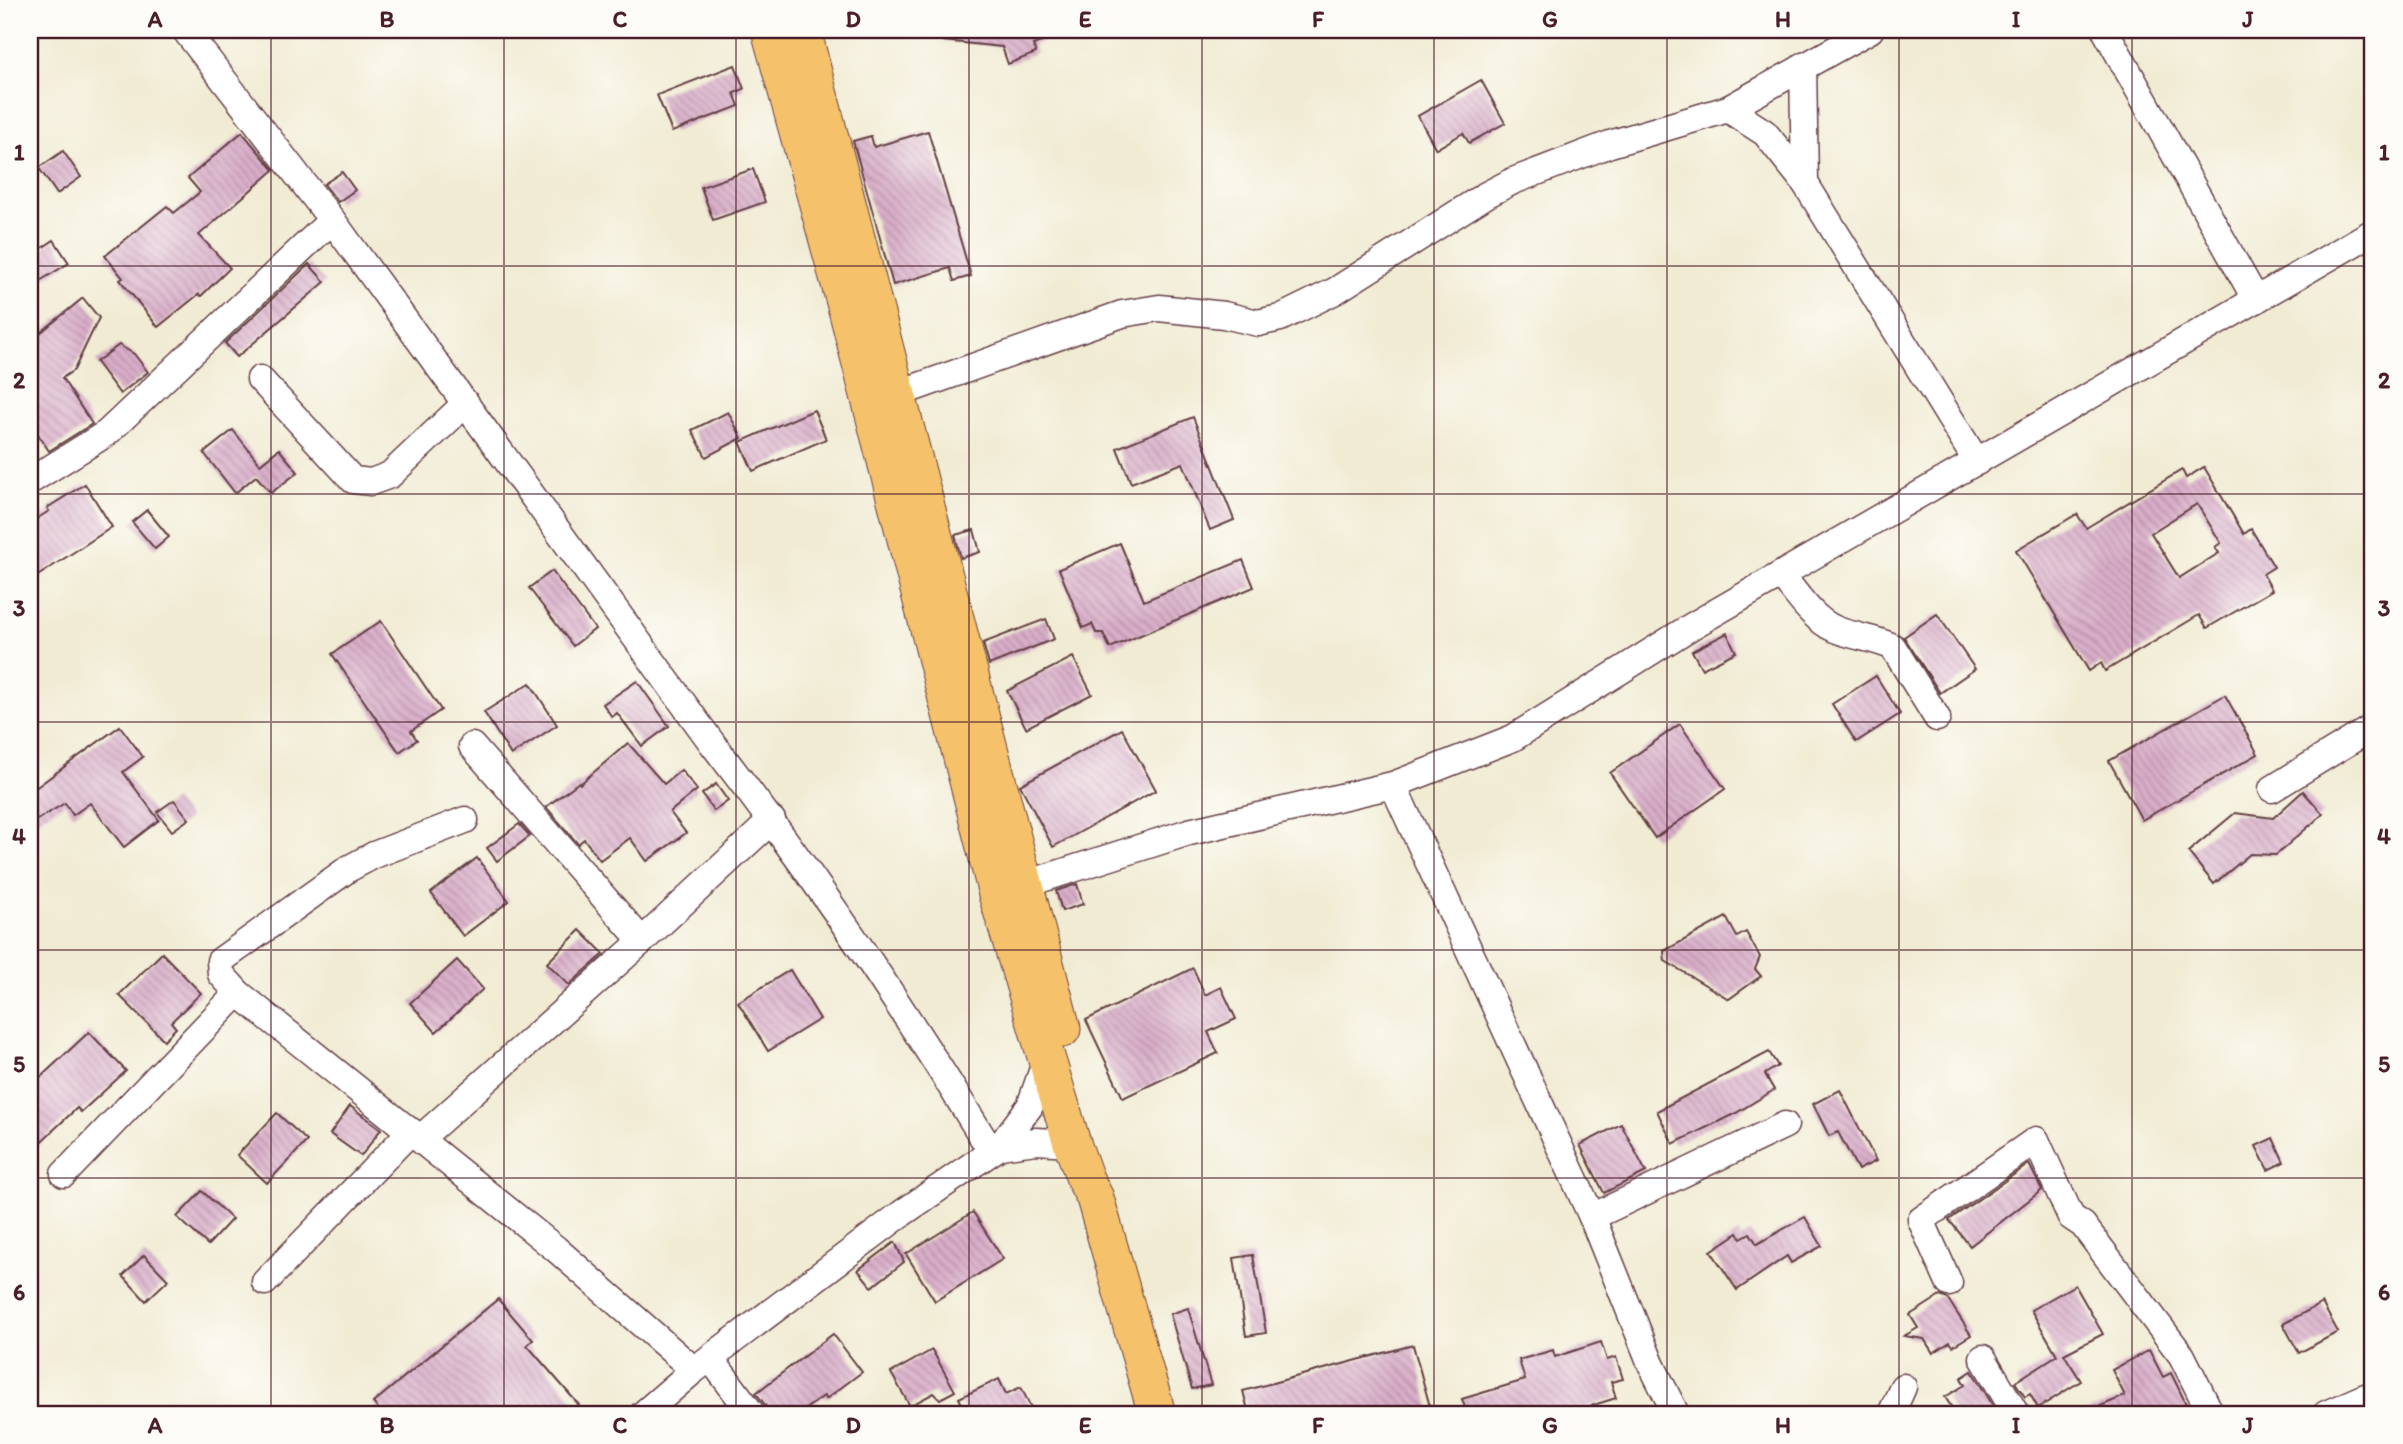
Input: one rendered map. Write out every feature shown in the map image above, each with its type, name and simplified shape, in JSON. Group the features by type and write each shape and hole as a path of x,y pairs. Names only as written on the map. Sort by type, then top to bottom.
{"highway":[{"path":"770,30 848,313 951,656 1011,889 1046,1060 1072,1143 1095,1198 1157,1414"},
{"path":"802,30 897,394 951,656"},
{"path":"1011,889 1090,1133 1096,1173 1095,1198"}],"street":[{"path":"185,30 332,220 712,743 772,820 888,986 996,1149"},
{"path":"897,394 1122,314 1159,308 1258,323 1280,318 1335,291 1486,195 1513,181 1609,144 1728,109 1870,30"},
{"path":"2105,30 2256,300"},
{"path":"1803,66 1804,183"},
{"path":"1728,109 1765,133 1804,183 1976,462"},
{"path":"30,481 107,433 332,220"},
{"path":"1011,889 1189,832 1393,785 1513,738 1692,626 2373,232"},
{"path":"260,379 353,480 371,482 390,475 466,403"},
{"path":"1781,575 1818,619 1834,628 1893,647 1937,718"},
{"path":"2272,789 2373,727"},
{"path":"472,746 642,941"},
{"path":"1393,785 1592,1217 1651,1364 1676,1414"},
{"path":"466,820 374,855 348,869 220,961 221,974 238,993 703,1364 752,1414"},
{"path":"265,1282 416,1135 642,941 772,820"},
{"path":"64,1174 238,993"},
{"path":"643,1414 703,1364 901,1214 996,1149 1030,1106 1046,1060"},
{"path":"1592,1217 1785,1125"},
{"path":"1949,1283 1921,1220 2036,1140 2071,1217 2083,1224 2182,1356 2211,1414"},
{"path":"996,1149 1036,1141 1072,1143"},
{"path":"1983,1358 2016,1414"},
{"path":"1891,1414 1903,1387"},
{"path":"2326,1414 2365,1397"}],"building":[{"path":"945,30 1070,31 1033,45 1036,53 1008,64 1002,47 944,41"},
{"path":"735,65 744,89 734,93 739,106 672,132 657,95"},
{"path":"1481,80 1505,123 1469,143 1463,133 1436,149 1418,116"},
{"path":"928,131 971,276 954,281 950,268 893,285 853,141 871,136 874,147"},
{"path":"242,132 274,170 199,235 230,268 201,296 199,294 158,327 120,280 123,278 105,256 167,206 174,213 200,192 188,178"},
{"path":"63,151 81,177 57,194 39,168"},
{"path":"753,169 765,202 713,220 701,187"},
{"path":"342,172 355,190 338,202 324,184"},
{"path":"54,240 69,263 30,287 30,256"},
{"path":"309,264 325,282 237,357 225,343"},
{"path":"83,298 99,318 74,370 62,378 92,424 49,451 30,422 30,318 40,333"},
{"path":"119,345 134,354 148,372 120,394 96,362"},
{"path":"814,410 826,439 753,471 740,442"},
{"path":"728,412 742,438 706,457 692,430"},
{"path":"1193,417 1234,520 1210,530 1183,463 1131,483 1117,448"},
{"path":"233,430 260,464 279,449 298,472 271,493 256,476 235,493 204,453"},
{"path":"2204,467 2244,534 2251,529 2274,567 2263,574 2272,590 2207,628 2199,615 2105,671 2101,663 2089,671 2016,550 2077,514 2086,528 2182,470 2186,478","holes":["2197,504 2221,543 2215,547 2219,553 2179,578 2151,533"]},
{"path":"85,484 112,527 30,581 30,523 49,511 47,508"},
{"path":"147,510 169,537 155,549 132,522"},
{"path":"974,530 980,552 961,558 955,535"},
{"path":"1120,543 1144,601 1243,560 1254,587 1110,648 1103,633 1096,633 1092,624 1083,628 1059,569"},
{"path":"552,571 595,629 573,646 529,588"},
{"path":"1937,614 1975,669 1940,693 1904,637"},
{"path":"1046,619 1054,639 989,665 983,643"},
{"path":"381,621 441,710 411,731 417,740 399,752 332,654"},
{"path":"1727,633 1736,652 1702,669 1692,651"},
{"path":"1073,657 1092,694 1026,728 1007,691"},
{"path":"1876,676 1900,714 1856,742 1832,704"},
{"path":"637,681 669,726 642,746 617,713 612,717 603,704"},
{"path":"530,683 557,725 511,755 484,712"},
{"path":"2225,695 2258,754 2142,820 2109,761"},
{"path":"1680,724 1725,789 1655,838 1610,773"},
{"path":"120,726 143,757 123,772 159,820 124,847 90,803 73,815 65,803 30,824 30,792"},
{"path":"1122,729 1156,790 1053,847 1020,785"},
{"path":"628,743 664,784 681,770 697,790 670,812 686,833 647,861 630,838 600,860 584,839 578,844 546,807 579,782 580,784"},
{"path":"716,784 728,801 714,811 702,794"},
{"path":"2303,791 2323,814 2276,855 2250,854 2214,884 2188,852 2235,813 2273,818"},
{"path":"174,800 189,819 172,831 157,812"},
{"path":"519,824 530,836 497,861 487,848"},
{"path":"477,858 509,901 463,936 431,893"},
{"path":"1077,884 1083,904 1062,911 1056,891"},
{"path":"1726,917 1737,937 1746,932 1760,957 1755,969 1761,976 1729,999 1665,961 1664,951"},
{"path":"580,930 604,954 569,985 547,963"},
{"path":"162,953 201,993 171,1022 176,1028 164,1040 119,995"},
{"path":"457,960 483,989 436,1032 410,1003"},
{"path":"1193,968 1205,995 1221,987 1236,1019 1208,1032 1218,1053 1123,1098 1086,1020"},
{"path":"790,970 820,1019 768,1051 738,1002"},
{"path":"89,1032 126,1071 81,1112 77,1108 30,1152 30,1087"},
{"path":"1769,1052 1778,1066 1765,1074 1774,1090 1736,1113 1673,1144 1657,1111"},
{"path":"1840,1090 1876,1161 1858,1170 1838,1132 1829,1136 1813,1104"},
{"path":"350,1106 381,1129 361,1156 330,1134"},
{"path":"277,1113 307,1141 267,1183 237,1155"},
{"path":"1621,1124 1646,1172 1604,1193 1580,1145"},
{"path":"2273,1138 2284,1162 2268,1170 2256,1146"},
{"path":"2029,1164 2042,1190 1970,1246 1949,1220"},
{"path":"202,1191 232,1219 208,1245 177,1217"},
{"path":"973,1212 1003,1259 935,1301 906,1254"},
{"path":"1805,1217 1822,1246 1791,1263 1787,1256 1737,1290 1711,1251 1738,1233 1741,1238 1750,1233 1757,1244"},
{"path":"895,1242 904,1262 872,1287 858,1270"},
{"path":"144,1255 168,1280 146,1301 123,1276"},
{"path":"1253,1255 1266,1333 1246,1336 1234,1258"},
{"path":"2075,1285 2103,1334 2064,1354 2081,1381 2038,1408 2030,1394 2025,1397 2015,1382 2057,1355 2031,1310"},
{"path":"1940,1296 1948,1299 1971,1335 1953,1346 1950,1342 1933,1353 1924,1339 1904,1336 1918,1328 1910,1315"},
{"path":"498,1299 533,1340 527,1345 579,1405 568,1414 382,1414 373,1403"},
{"path":"2322,1303 2338,1332 2299,1353 2283,1324"},
{"path":"1188,1308 1211,1385 1192,1389 1170,1314"},
{"path":"833,1334 862,1372 826,1399 824,1396 798,1414 767,1414 765,1405 756,1393"},
{"path":"1601,1342 1607,1360 1616,1357 1623,1379 1611,1382 1616,1398 1565,1414 1467,1414 1462,1399 1525,1380 1519,1360 1553,1350 1555,1357"},
{"path":"1413,1345 1432,1414 1249,1414 1243,1391"},
{"path":"932,1350 955,1391 940,1399 934,1393 910,1406 891,1373"},
{"path":"2149,1350 2163,1377 2171,1373 2191,1414 2081,1414 2125,1396 2112,1370"},
{"path":"1972,1371 1998,1414 1956,1414 1945,1397 1965,1385 1961,1378"},
{"path":"999,1379 1006,1394 1021,1387 1034,1414 967,1414 959,1398"}]}
